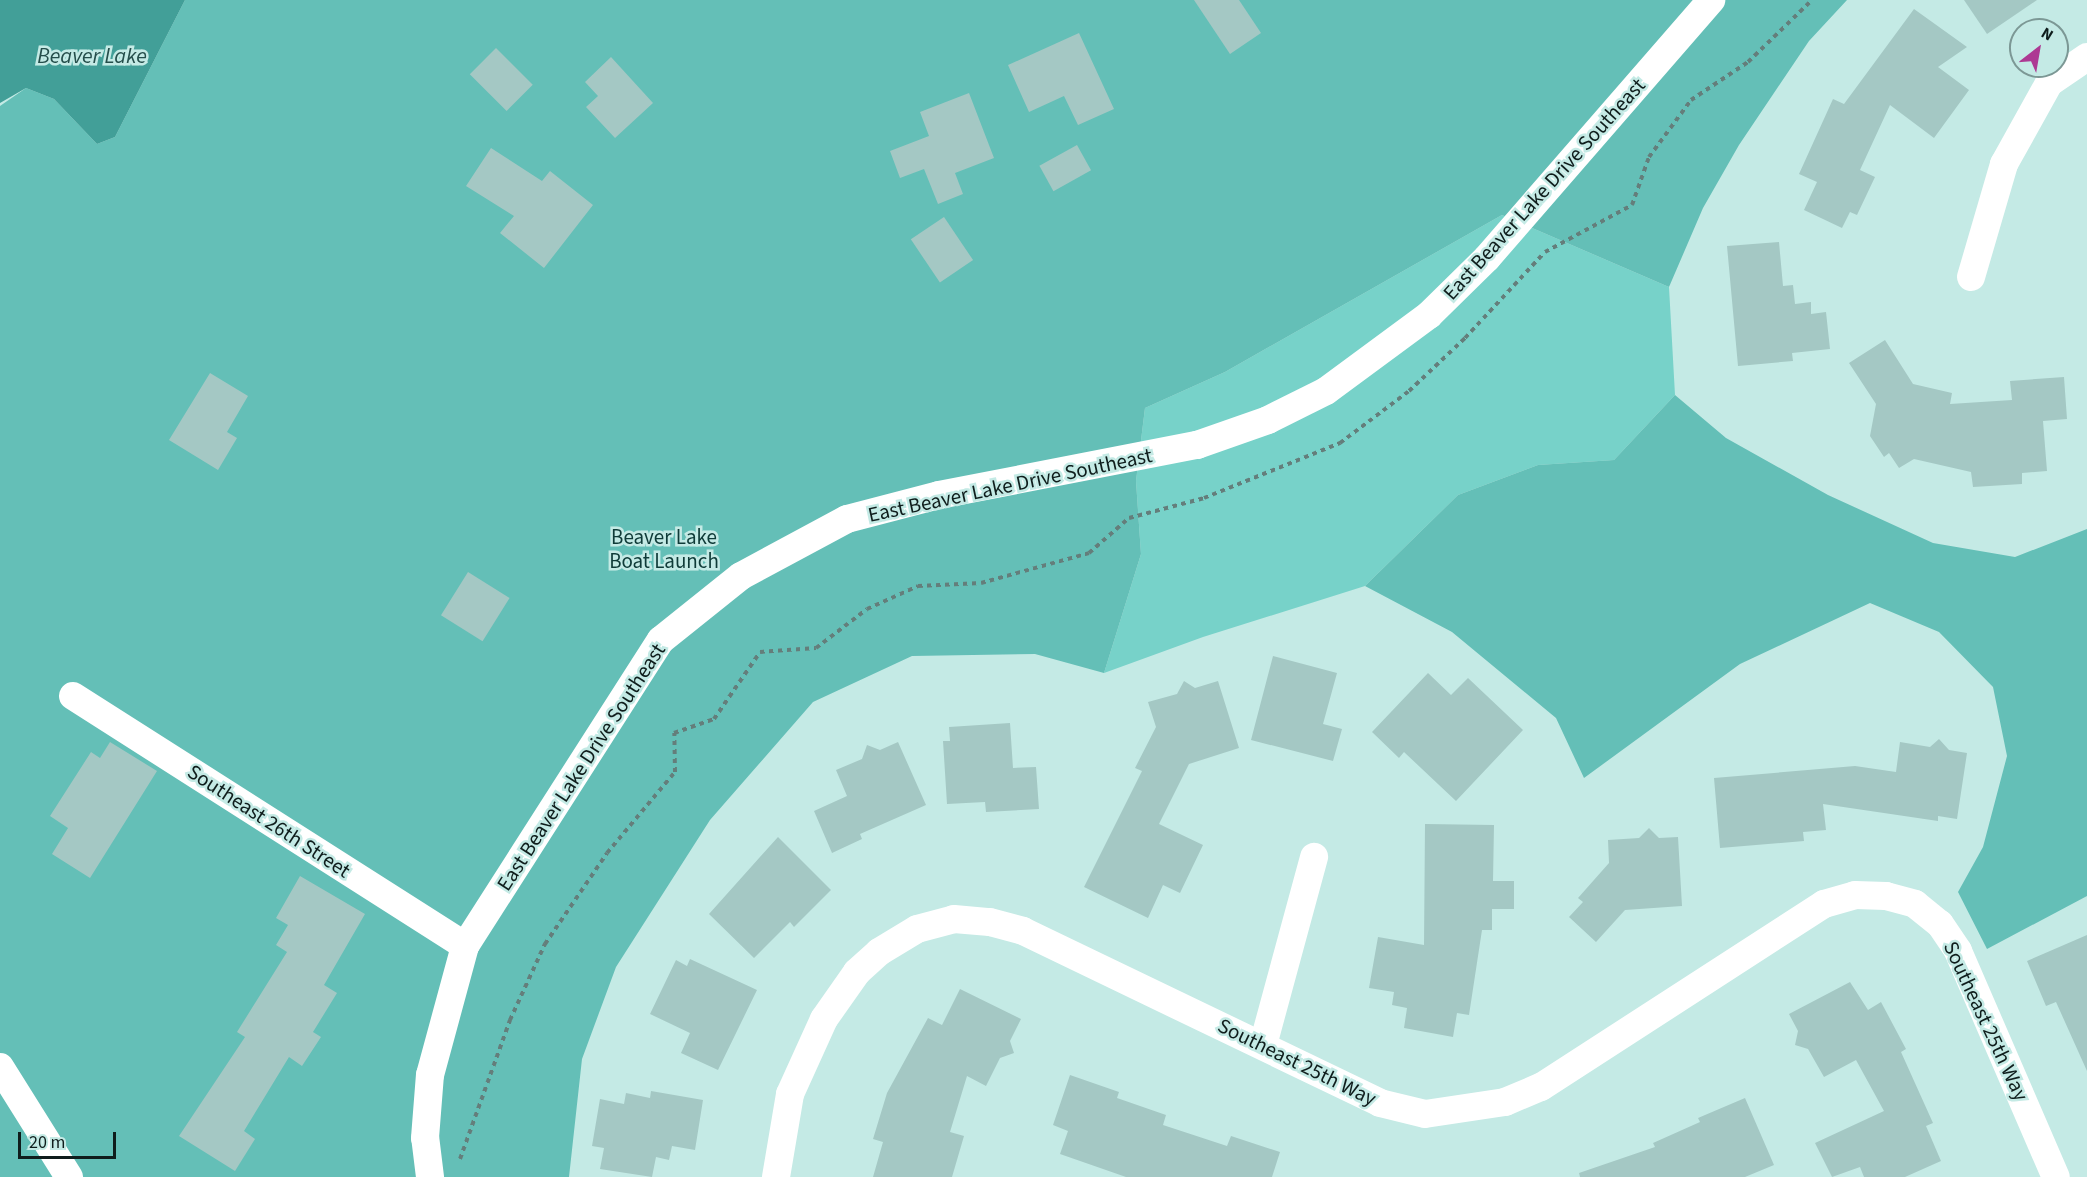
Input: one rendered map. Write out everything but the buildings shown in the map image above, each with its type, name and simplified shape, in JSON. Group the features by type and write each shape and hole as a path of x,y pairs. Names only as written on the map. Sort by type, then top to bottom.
{"street":[{"name":"East Beaver Lake Drive Southeast","path":"443,1173 425,1138 430,1075 465,946 661,640 693,610 741,576 847,519 939,495 1197,445 1268,420 1326,391 1429,315 1487,258 1711,0"},
{"path":"1971,277 2004,164 2049,83 2087,57"},
{"name":"Southeast 26th Street","path":"73,696 465,946"},
{"path":"1263,1045 1314,857"},
{"name":"Southeast 25th Way","path":"777,1177 790,1094 824,1019 857,972 879,952 917,929 954,919 990,922 1023,931 1380,1103 1425,1114 1505,1102 1541,1087 1824,904 1855,895 1886,896 1915,904 1940,924 1958,951 2056,1177"},
{"path":"0,1067 69,1177"}],"path":[{"path":"443,1173 545,944 607,853 675,772 674,733 714,719 760,652 816,648 867,609 918,586 981,584 1089,553 1129,518 1204,498 1340,443 1433,369 1545,252 1632,205 1649,158 1691,100 1748,62 1812,0"}],"shaded area":[{"path":"1502,215 1669,287 1675,395 1614,460 1538,465 1458,495 1365,586 1203,637 1104,673 1141,554 1136,481 1145,408 1225,372"}],"green space":[{"name":"Beaver Lake Boat Launch","path":"185,0 1847,0 1809,41 1739,145 1703,208 1669,287 1502,215 1225,372 1145,408 1136,481 1141,554 1104,673 1035,654 912,656 813,702 710,820 616,967 582,1059 569,1177 0,1177 0,106 26,88 54,99 97,144 115,137"},
{"path":"1675,395 1726,438 1828,495 1933,543 2015,557 2087,529 2087,896 1987,949 1958,892 1983,847 2007,756 1993,687 1939,632 1870,603 1740,664 1584,778 1556,718 1452,632 1365,586 1458,495 1538,465 1614,460"}],"water":[{"name":"Beaver Lake","path":"0,0 185,0 115,137 97,144 54,99 26,88 0,103"}]}
